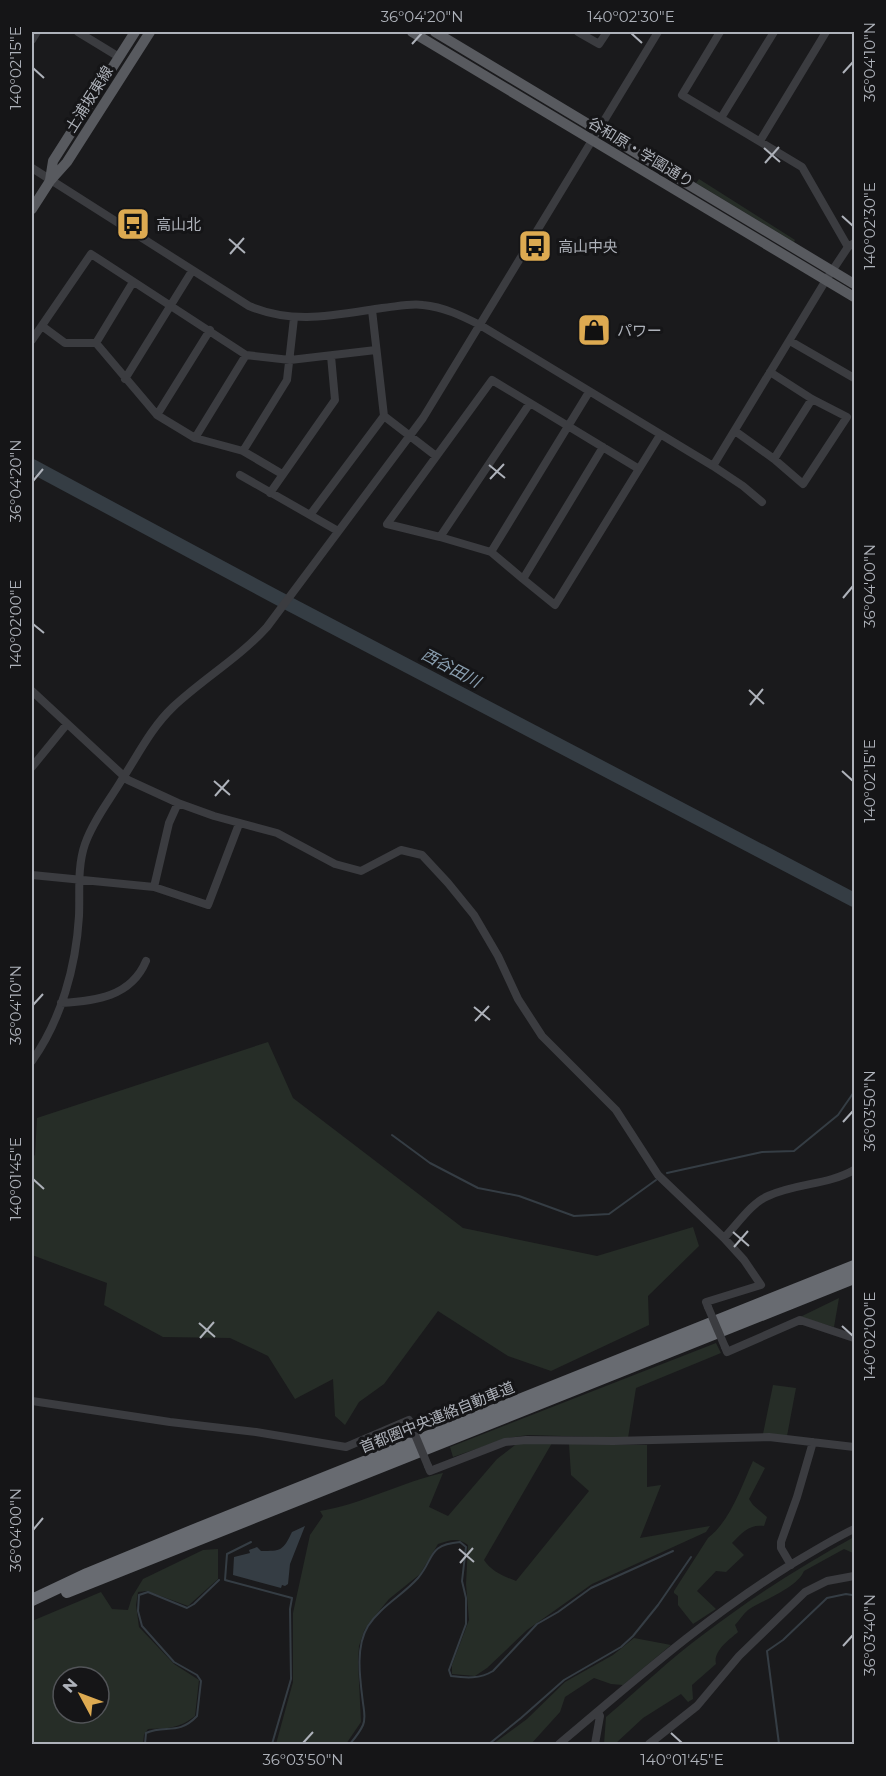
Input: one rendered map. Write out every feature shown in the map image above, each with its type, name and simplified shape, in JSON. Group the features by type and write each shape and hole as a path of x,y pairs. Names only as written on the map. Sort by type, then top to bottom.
{"highway":[{"name":"首都圏中央連絡自動車道","path":"32,1600 87,1574 210,1523 855,1266"},
{"name":"首都圏中央連絡自動車道","path":"32,1606 855,1278"}],"main road":[{"name":"土浦坂東線","path":"50,181 53,161 135,32"},
{"name":"土浦坂東線","path":"32,209 50,181 67,162 150,32"},
{"name":"谷和原・学園通り","path":"412,32 597,135"},
{"name":"谷和原・学園通り","path":"435,32 597,135 829,276 855,297"},
{"name":"谷和原・学園通り","path":"829,276 855,284"}],"street":[{"path":"32,40 37,32"},
{"path":"78,32 119,57"},
{"path":"578,32 599,44 607,32"},
{"path":"32,1061 50,1030 72,968 78,928 82,856 88,836 160,720 182,699 248,647 280,609 410,436 436,398 658,32"},
{"path":"713,466 829,276 851,245 802,166 682,95 720,32"},
{"path":"721,118 774,32"},
{"path":"760,141 826,32"},
{"path":"32,168 192,272 264,313 294,318 315,318 421,305 446,310 480,325 713,466 762,502"},
{"path":"32,340 91,254 246,355 290,360 376,350"},
{"path":"125,379 192,272"},
{"path":"96,343 133,282"},
{"path":"310,515 384,416 372,310"},
{"path":"243,451 288,380 294,318"},
{"path":"42,326 65,343 96,343"},
{"path":"157,415 210,330"},
{"path":"790,340 855,378"},
{"path":"96,343 157,415 195,438 243,451 282,474"},
{"path":"195,438 246,355"},
{"path":"270,493 335,400 331,356"},
{"path":"735,431 774,459 803,484 851,419 812,399 770,372"},
{"path":"639,469 492,380 387,524 491,552 555,605 639,469 660,435"},
{"path":"491,552 589,392"},
{"path":"774,459 812,399"},
{"path":"440,537 530,403"},
{"path":"384,416 436,456"},
{"path":"523,579 603,447"},
{"path":"240,475 338,531"},
{"path":"32,691 124,777 178,803 239,824 277,833 335,864 361,871 401,850 422,855 474,915 498,956 518,999 542,1036 616,1110 658,1175 724,1238 744,1260 761,1285 706,1302 727,1352 800,1320 855,1338"},
{"path":"32,767 67,724"},
{"path":"154,887 170,823 178,803"},
{"path":"32,875 154,887 208,905 239,824"},
{"path":"61,1003 94,1001 115,993 135,978 146,961"},
{"path":"724,1238 757,1203 768,1196 840,1178 855,1170"},
{"path":"32,1401 346,1447 409,1420 430,1471 505,1442 526,1440 613,1442 757,1437 855,1447"},
{"path":"791,1565 781,1548 781,1542 813,1442"},
{"path":"559,1744 695,1630 791,1565 855,1529"},
{"path":"649,1744 697,1706 740,1656 804,1592 827,1581 855,1576"},
{"path":"595,1744 600,1716 598,1712"}],"shaded area":[{"path":"699,179 795,240 794,242 696,183"},
{"path":"268,1042 293,1098 463,1228 597,1256 693,1227 699,1246 648,1296 649,1325 551,1371 508,1356 438,1311 384,1384 359,1402 345,1425 335,1416 333,1379 295,1399 268,1356 230,1338 163,1337 104,1305 107,1283 32,1255 32,1157 35,1155 37,1118"},
{"path":"839,1298 834,1327 800,1317"},
{"path":"716,1343 721,1353 636,1388 628,1438 528,1435 508,1438 453,1457 450,1447"},
{"path":"773,1385 796,1388 787,1436 763,1434"},
{"path":"519,1442 552,1443 484,1560 506,1577 516,1581 589,1491 571,1475 569,1444 647,1445 647,1487 661,1485 640,1538 710,1526 706,1532 592,1584 527,1630 487,1668 475,1676 452,1674 452,1665 469,1620 466,1584 468,1545 457,1540 438,1544 420,1574 389,1599 364,1631 359,1646 358,1662 361,1722 346,1744 276,1744 293,1682 293,1613 310,1535 323,1516 320,1511 336,1508 443,1473 429,1507 448,1516 497,1459"},
{"path":"753,1461 765,1468 749,1499 767,1517 764,1526 750,1528 739,1536 732,1543 744,1555 726,1572 716,1571 697,1591 716,1609 693,1624 678,1605 678,1596 674,1591 708,1538 729,1513"},
{"path":"305,1526 290,1564 288,1584 282,1585 281,1588 233,1575 234,1557 250,1553 249,1550 257,1547 261,1551 281,1549 292,1532"},
{"path":"854,1537 854,1556 853,1553 844,1549 804,1571 787,1588 746,1612 735,1625 738,1632 719,1650 716,1664 692,1685 693,1699 688,1702 681,1694 643,1718 615,1744 604,1744 606,1717 679,1654 758,1595"},
{"path":"218,1549 218,1579 188,1606 147,1591 138,1592 136,1605 139,1627 174,1664 199,1680 195,1716 173,1727 148,1729 144,1735 143,1744 32,1744 32,1621 101,1592 112,1609 128,1610 132,1597 143,1579 203,1550"},
{"path":"634,1638 671,1645 623,1685 611,1684 594,1678 565,1697 560,1712 531,1744 493,1744 527,1719 565,1682 613,1655"}],"waterway":[{"name":"西谷田川","path":"32,466 276,597 854,900"},
{"path":"667,1173 762,1152 794,1151 838,1115 854,1092"},
{"path":"392,1135 430,1163 478,1188 519,1196 574,1216 609,1214 656,1180"},
{"path":"251,1542 227,1554 225,1580 292,1598 290,1609 291,1679 272,1744"},
{"path":"350,1744 364,1720 360,1663 364,1634 373,1619 418,1578 433,1554 442,1546 460,1542 466,1547 462,1581 466,1598 466,1624 449,1670 451,1676 467,1677 478,1677 493,1671 537,1624 591,1588 673,1551"},
{"path":"489,1744 564,1680 621,1647 633,1636 658,1605 691,1557"},
{"path":"145,1744 146,1733 178,1728 197,1716 201,1681 197,1675 174,1662 142,1626 138,1611 139,1595 148,1592 187,1608 219,1580"},
{"path":"779,1744 767,1651 783,1640 827,1598 852,1595"}],"place":[{"name":"高山北","path":"133,224"},
{"name":"高山中央","path":"535,246"},
{"name":"パワー","path":"594,330"}]}
